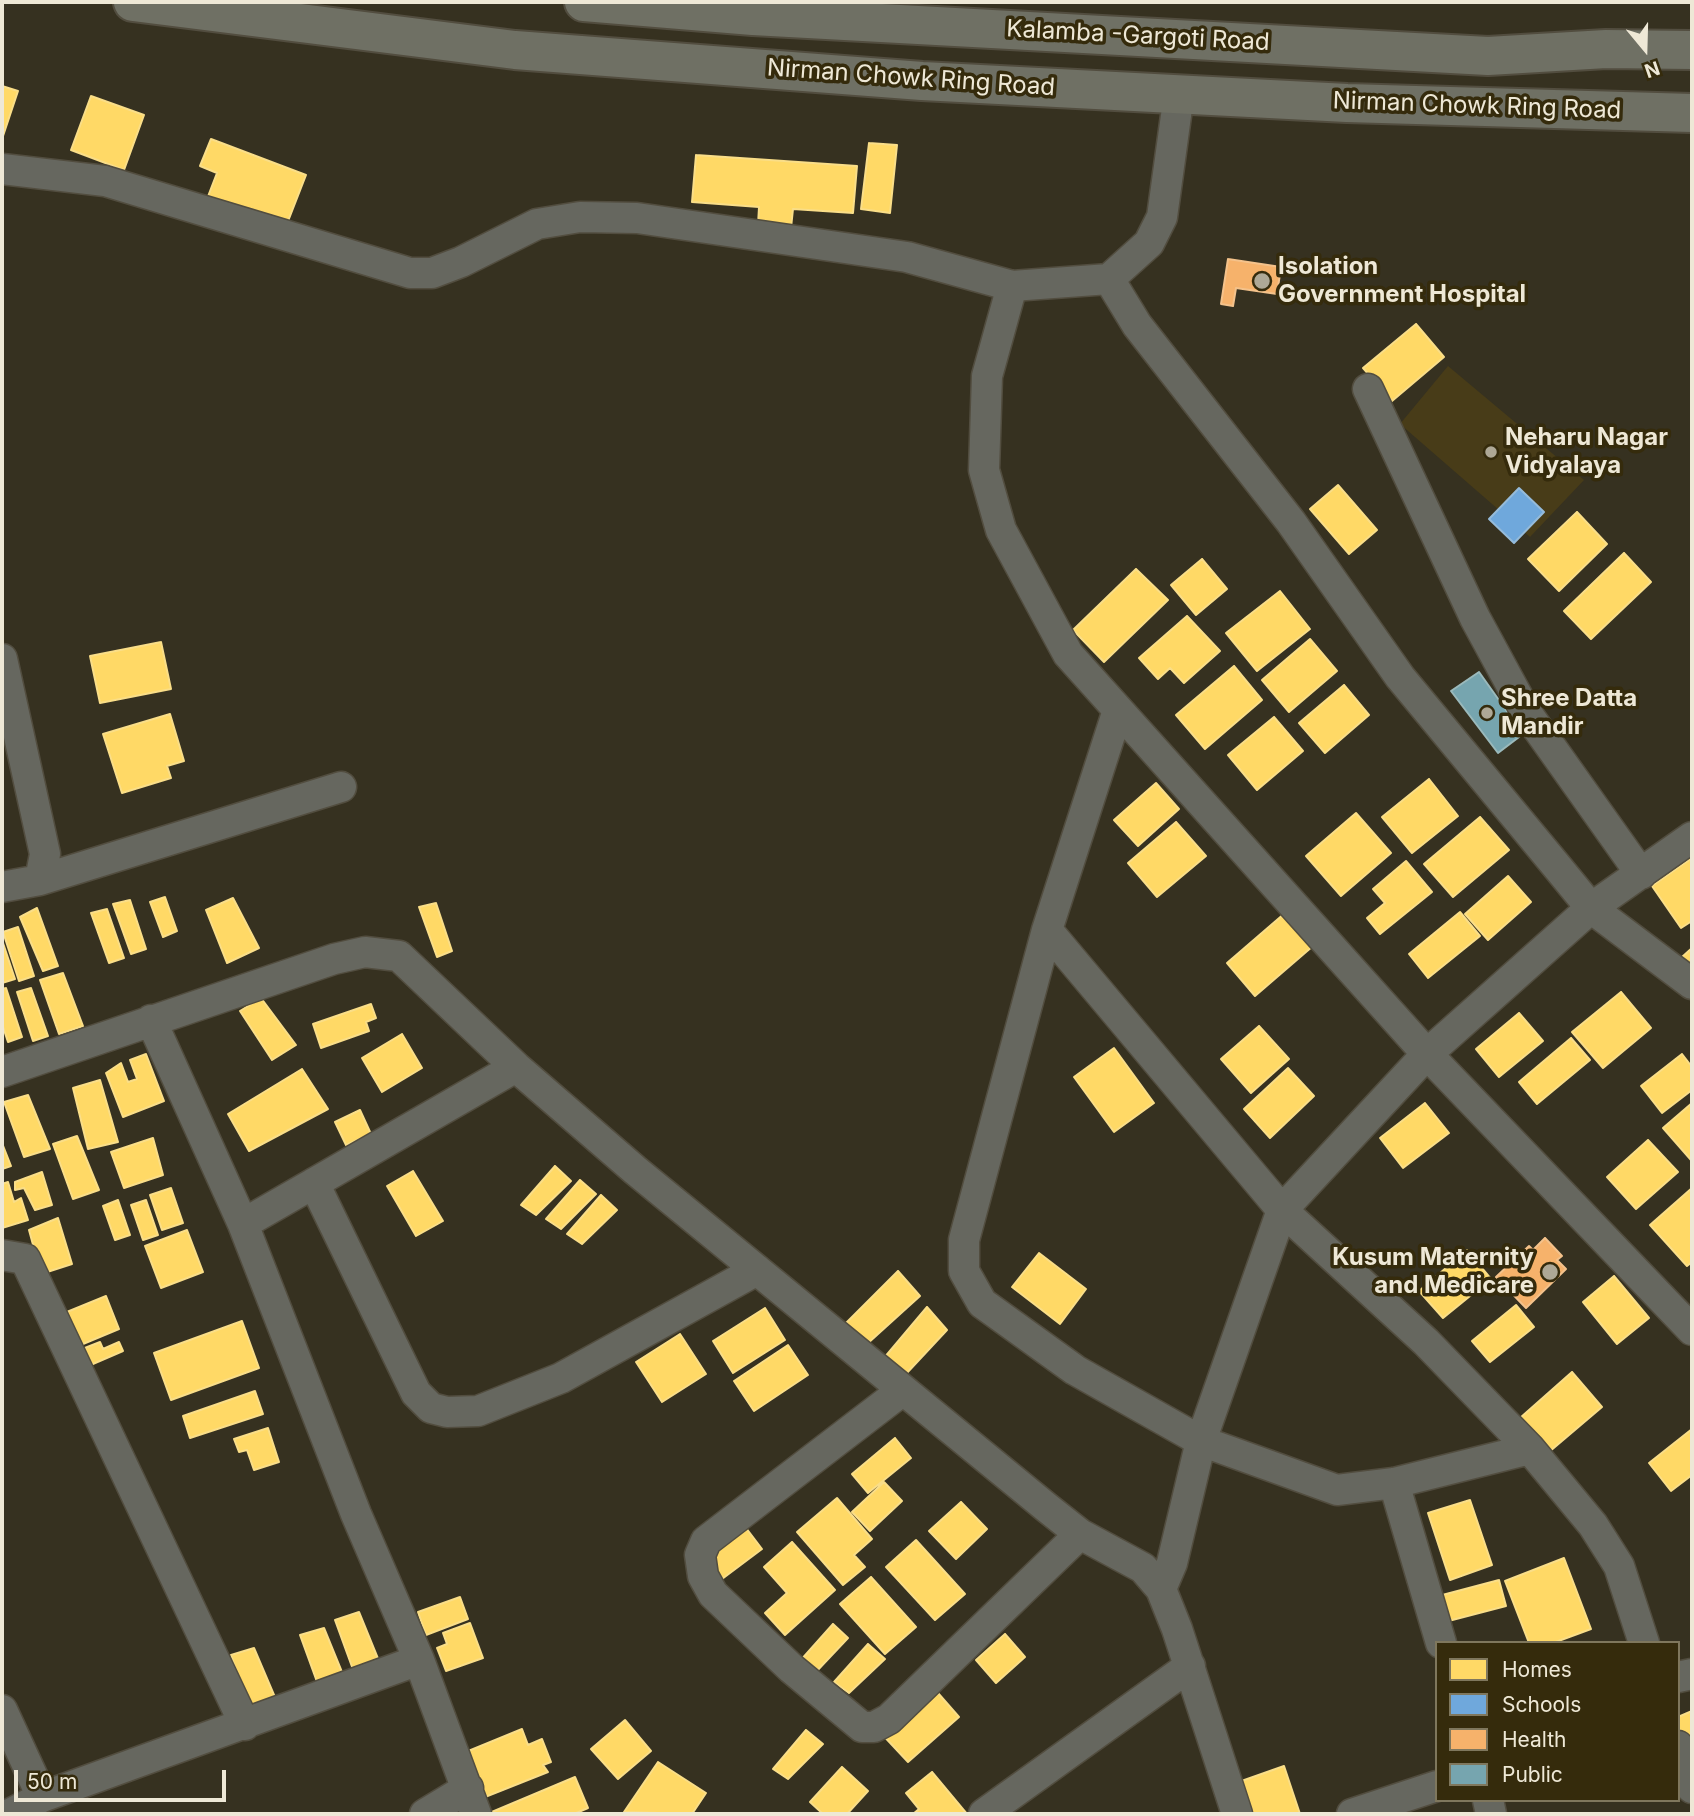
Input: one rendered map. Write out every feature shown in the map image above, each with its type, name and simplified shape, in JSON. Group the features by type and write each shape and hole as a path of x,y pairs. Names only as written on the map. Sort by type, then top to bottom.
{"main road":[{"name":"Nirman Chowk Ring Road","path":"132,2 515,50 922,81 1179,94 1692,113"},
{"name":"Kalamba -Gargoti Road","path":"584,2 753,16 1489,56 1606,49 1692,50"}],"street":[{"path":"2,169 105,181 410,273 432,273 537,224 580,217 625,218 907,257 1012,286 1109,279 1149,243 1162,217 1179,94"},
{"path":"1109,279 1137,325 1291,522 1399,677 1591,908 1692,984"},
{"path":"1012,286 987,376 984,470 1001,530 1068,654 1427,1054 1692,1330"},
{"path":"1367,389 1475,618 1526,712 1641,874"},
{"path":"2,659 43,840 45,854 40,880"},
{"path":"1118,710 1047,930 964,1240 964,1271 982,1303 1075,1370 1201,1441 1337,1490 1394,1483 1530,1449"},
{"path":"2,887 40,880 341,788"},
{"path":"1161,1589 1171,1563 1201,1441 1282,1210 1427,1054 1591,908 1692,837"},
{"path":"1047,930 1282,1210 1426,1342 1530,1449 1593,1525 1619,1566 1643,1641"},
{"path":"2,1072 334,959 365,952 399,956 516,1067 757,1270 1080,1534 1143,1568 1161,1589 1190,1666 1237,1814"},
{"path":"151,1020 243,1224 356,1514 419,1660 472,1801 425,1814"},
{"path":"243,1224 516,1067"},
{"path":"314,1183 415,1393 431,1408 447,1412 478,1411 561,1378 757,1270"},
{"path":"2,1255 25,1259 245,1725"},
{"path":"903,1390 706,1541 700,1555 704,1576 713,1594 792,1669 862,1727 874,1727 889,1719 1080,1534"},
{"path":"1394,1483 1440,1641"},
{"path":"10,1814 42,1797 419,1660"},
{"path":"984,1814 1190,1666"},
{"path":"2,1710 42,1797"},
{"path":"1680,1752 1692,1788"},
{"path":"1352,1814 1435,1787"}],"shaded area":[{"name":"Neharu Nagar Vidyalaya","path":"1448,366 1584,480 1530,537 1400,424"}],"building: Homes":[{"path":"2,86 18,91 2,139"},
{"path":"91,96 144,115 124,170 71,150"},
{"path":"211,139 306,175 285,229 207,199 217,173 200,166"},
{"path":"869,143 897,145 890,213 861,209"},
{"path":"696,155 857,166 853,213 793,209 791,228 758,225 759,207 692,202"},
{"path":"1416,324 1444,357 1392,401 1363,368"},
{"path":"1338,485 1377,530 1349,554 1310,509"},
{"path":"1577,512 1607,544 1559,591 1528,559"},
{"path":"1624,553 1651,582 1591,639 1564,611"},
{"path":"1202,559 1227,589 1196,615 1171,585"},
{"path":"1136,569 1168,600 1104,662 1073,630"},
{"path":"1280,591 1310,629 1257,671 1226,633"},
{"path":"1187,616 1220,651 1184,683 1170,668 1158,679 1139,658"},
{"path":"1310,639 1337,671 1289,712 1262,680"},
{"path":"161,642 171,689 100,703 90,656"},
{"path":"1234,666 1262,700 1205,749 1176,715"},
{"path":"1344,685 1369,715 1325,753 1299,723"},
{"path":"170,714 184,761 167,766 171,778 122,793 103,734"},
{"path":"1274,717 1303,751 1257,790 1228,755"},
{"path":"1429,779 1458,816 1412,853 1382,817"},
{"path":"1156,783 1179,809 1138,846 1114,820"},
{"path":"1356,813 1391,853 1341,896 1306,856"},
{"path":"1480,817 1509,850 1453,897 1424,864"},
{"path":"1176,822 1206,856 1157,897 1128,863"},
{"path":"1692,858 1692,921 1681,928 1652,886"},
{"path":"1406,861 1432,892 1380,934 1367,918 1385,903 1373,889"},
{"path":"1508,876 1531,902 1488,940 1465,914"},
{"path":"165,897 177,931 163,937 150,902"},
{"path":"233,898 259,948 227,963 206,910"},
{"path":"130,900 146,949 131,954 113,904"},
{"path":"436,903 452,951 437,957 419,907"},
{"path":"37,908 58,966 43,971 20,917"},
{"path":"107,909 124,958 109,963 91,913"},
{"path":"1460,912 1480,936 1428,978 1409,954"},
{"path":"1285,913 1313,946 1255,996 1227,963"},
{"path":"18,927 34,976 19,981 3,932"},
{"path":"2,940 15,979 2,983"},
{"path":"1692,948 1692,970 1682,957"},
{"path":"63,973 83,1026 59,1034 40,980"},
{"path":"6,988 22,1037 8,1042 2,1024 2,989"},
{"path":"31,988 48,1036 33,1041 17,992"},
{"path":"1621,992 1651,1028 1603,1068 1572,1032"},
{"path":"261,998 296,1045 272,1060 240,1011"},
{"path":"371,1004 376,1018 366,1022 369,1031 321,1048 313,1024"},
{"path":"1519,1013 1543,1041 1499,1077 1476,1049"},
{"path":"1259,1026 1289,1059 1251,1093 1221,1059"},
{"path":"402,1034 422,1068 382,1092 362,1058"},
{"path":"1571,1038 1590,1060 1537,1104 1519,1082"},
{"path":"1114,1048 1154,1103 1114,1132 1074,1077"},
{"path":"146,1054 164,1101 123,1117 106,1073 121,1063 128,1082 137,1079 130,1060"},
{"path":"1682,1054 1692,1067 1692,1090 1662,1113 1641,1086"},
{"path":"1288,1068 1314,1096 1270,1138 1244,1109"},
{"path":"302,1069 328,1109 249,1151 228,1114"},
{"path":"100,1080 118,1142 88,1149 73,1088"},
{"path":"28,1095 50,1149 24,1157 4,1102"},
{"path":"1425,1103 1449,1133 1403,1168 1380,1138"},
{"path":"1692,1103 1692,1159 1691,1160 1663,1128"},
{"path":"360,1110 371,1134 346,1145 335,1122"},
{"path":"77,1136 99,1190 73,1199 53,1144"},
{"path":"153,1138 163,1175 124,1188 111,1152"},
{"path":"1648,1140 1678,1172 1636,1209 1607,1177"},
{"path":"2,1143 11,1166 2,1169"},
{"path":"555,1166 571,1181 536,1215 521,1205"},
{"path":"413,1171 443,1221 416,1236 387,1186"},
{"path":"42,1172 52,1205 35,1210 24,1188 15,1190 15,1182"},
{"path":"580,1180 596,1194 561,1229 546,1219"},
{"path":"8,1182 14,1202 21,1198 28,1220 2,1228 2,1184"},
{"path":"171,1188 183,1223 162,1230 150,1195"},
{"path":"1692,1188 1692,1262 1687,1266 1650,1225"},
{"path":"601,1195 617,1210 582,1244 567,1234"},
{"path":"118,1200 130,1235 115,1240 103,1206"},
{"path":"146,1200 158,1235 143,1240 131,1205"},
{"path":"58,1218 72,1264 41,1274 29,1230"},
{"path":"187,1230 203,1272 161,1288 145,1246"},
{"path":"1467,1250 1491,1279 1443,1318 1419,1291"},
{"path":"1039,1253 1086,1289 1060,1324 1012,1287"},
{"path":"898,1271 920,1296 867,1344 842,1327"},
{"path":"1614,1276 1649,1318 1617,1344 1583,1302"},
{"path":"106,1296 119,1329 71,1349 57,1316"},
{"path":"1516,1305 1534,1327 1490,1362 1472,1341"},
{"path":"927,1307 947,1330 905,1375 884,1358"},
{"path":"765,1308 785,1340 733,1373 713,1341"},
{"path":"242,1321 259,1368 171,1400 154,1353"},
{"path":"680,1334 706,1374 662,1402 636,1362"},
{"path":"100,1342 103,1349 119,1342 123,1351 79,1370 72,1353"},
{"path":"788,1345 808,1375 754,1411 734,1381"},
{"path":"1572,1372 1602,1407 1549,1452 1520,1418"},
{"path":"255,1391 263,1414 190,1438 183,1416"},
{"path":"268,1428 279,1462 254,1470 247,1450 239,1452 234,1439"},
{"path":"1692,1429 1692,1475 1671,1491 1649,1463"},
{"path":"895,1438 911,1458 868,1493 852,1474"},
{"path":"884,1482 902,1501 870,1531 852,1512"},
{"path":"837,1498 872,1539 854,1555 865,1567 843,1585 797,1532"},
{"path":"1470,1500 1492,1565 1450,1580 1428,1513"},
{"path":"961,1502 987,1529 956,1559 929,1531"},
{"path":"743,1524 762,1549 722,1579 704,1555"},
{"path":"916,1540 965,1594 935,1620 886,1567"},
{"path":"792,1542 835,1590 785,1635 765,1613 787,1593 764,1567"},
{"path":"1564,1558 1591,1629 1558,1641 1528,1641 1505,1581"},
{"path":"871,1577 916,1627 885,1654 840,1604"},
{"path":"1499,1580 1506,1606 1437,1624 1431,1598"},
{"path":"460,1597 468,1619 426,1635 418,1612"},
{"path":"359,1612 381,1666 355,1675 335,1620"},
{"path":"470,1623 483,1658 446,1671 437,1648 447,1644 443,1633"},
{"path":"833,1624 848,1638 814,1674 800,1661"},
{"path":"324,1628 346,1682 320,1690 300,1635"},
{"path":"1005,1634 1025,1657 996,1683 976,1660"},
{"path":"868,1644 885,1659 849,1693 834,1682"},
{"path":"254,1648 277,1702 250,1711 231,1655"},
{"path":"931,1685 959,1717 908,1762 879,1731"},
{"path":"1692,1711 1692,1762 1680,1730 1680,1716"},
{"path":"625,1720 651,1751 618,1779 591,1749"},
{"path":"522,1729 528,1745 542,1739 551,1762 543,1765 548,1772 480,1799 461,1754"},
{"path":"806,1730 823,1744 788,1779 773,1769"},
{"path":"658,1762 706,1793 692,1814 624,1812"},
{"path":"1284,1766 1300,1814 1243,1814 1233,1784"},
{"path":"842,1767 868,1791 847,1814 823,1814 810,1802"},
{"path":"932,1772 967,1814 913,1814 919,1809 906,1793"},
{"path":"575,1777 588,1808 574,1814 487,1814"}],"building: Schools":[{"path":"1519,488 1544,512 1514,543 1489,519"}],"building: Health":[{"path":"1228,259 1281,267 1277,294 1236,288 1233,306 1221,304"},
{"path":"1545,1238 1562,1256 1557,1260 1566,1269 1526,1308 1496,1277 1529,1246 1533,1250"}],"building: Public":[{"name":"Shree Datta Mandir","path":"1479,672 1523,734 1498,753 1451,691"}],"place":[{"name":"Isolation Government Hospital","path":"1262,281"},
{"name":"Neharu Nagar Vidyalaya","path":"1491,452"},
{"name":"Shree Datta Mandir","path":"1487,713"},
{"name":"Kusum Maternity and Medicare","path":"1550,1272"}]}
